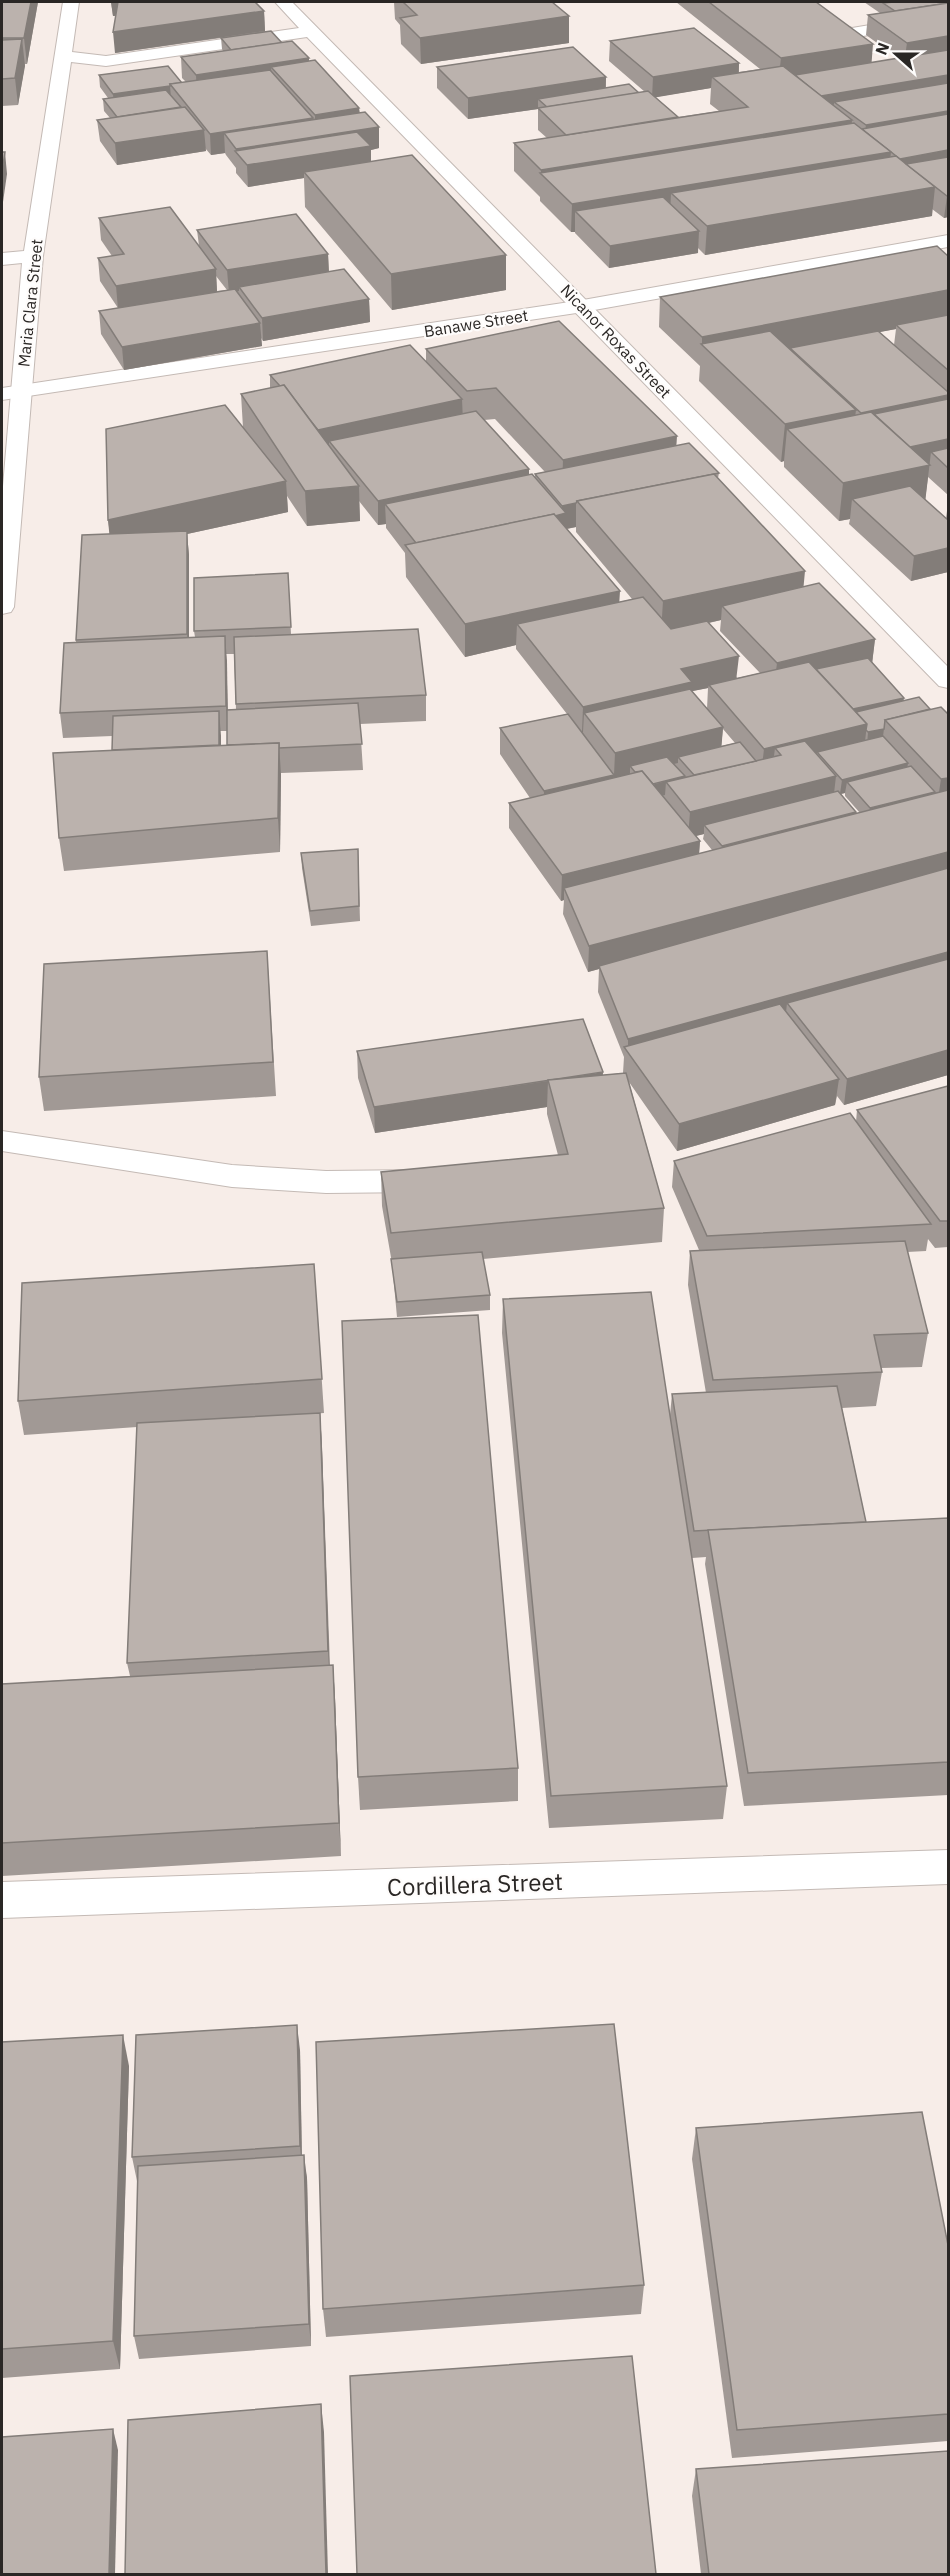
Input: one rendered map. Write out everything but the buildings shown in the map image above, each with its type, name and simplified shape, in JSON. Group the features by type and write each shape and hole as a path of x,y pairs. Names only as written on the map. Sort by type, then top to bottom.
{"street":[{"name":"Maria Clara Street","path":"2,607 12,393 25,349 33,256 71,2"},
{"name":"Nicanor Roxas Street","path":"283,2 948,681"},
{"path":"796,2 831,27 852,33 948,17"},
{"path":"64,56 106,61 312,31"},
{"name":"Banawe Street","path":"12,393 583,306 948,241"},
{"path":"2,259 33,256"},
{"path":"2,351 25,349"},
{"path":"2,1141 232,1176 326,1182 422,1181"},
{"name":"Cordillera Street","path":"2,1900 948,1867"}]}
